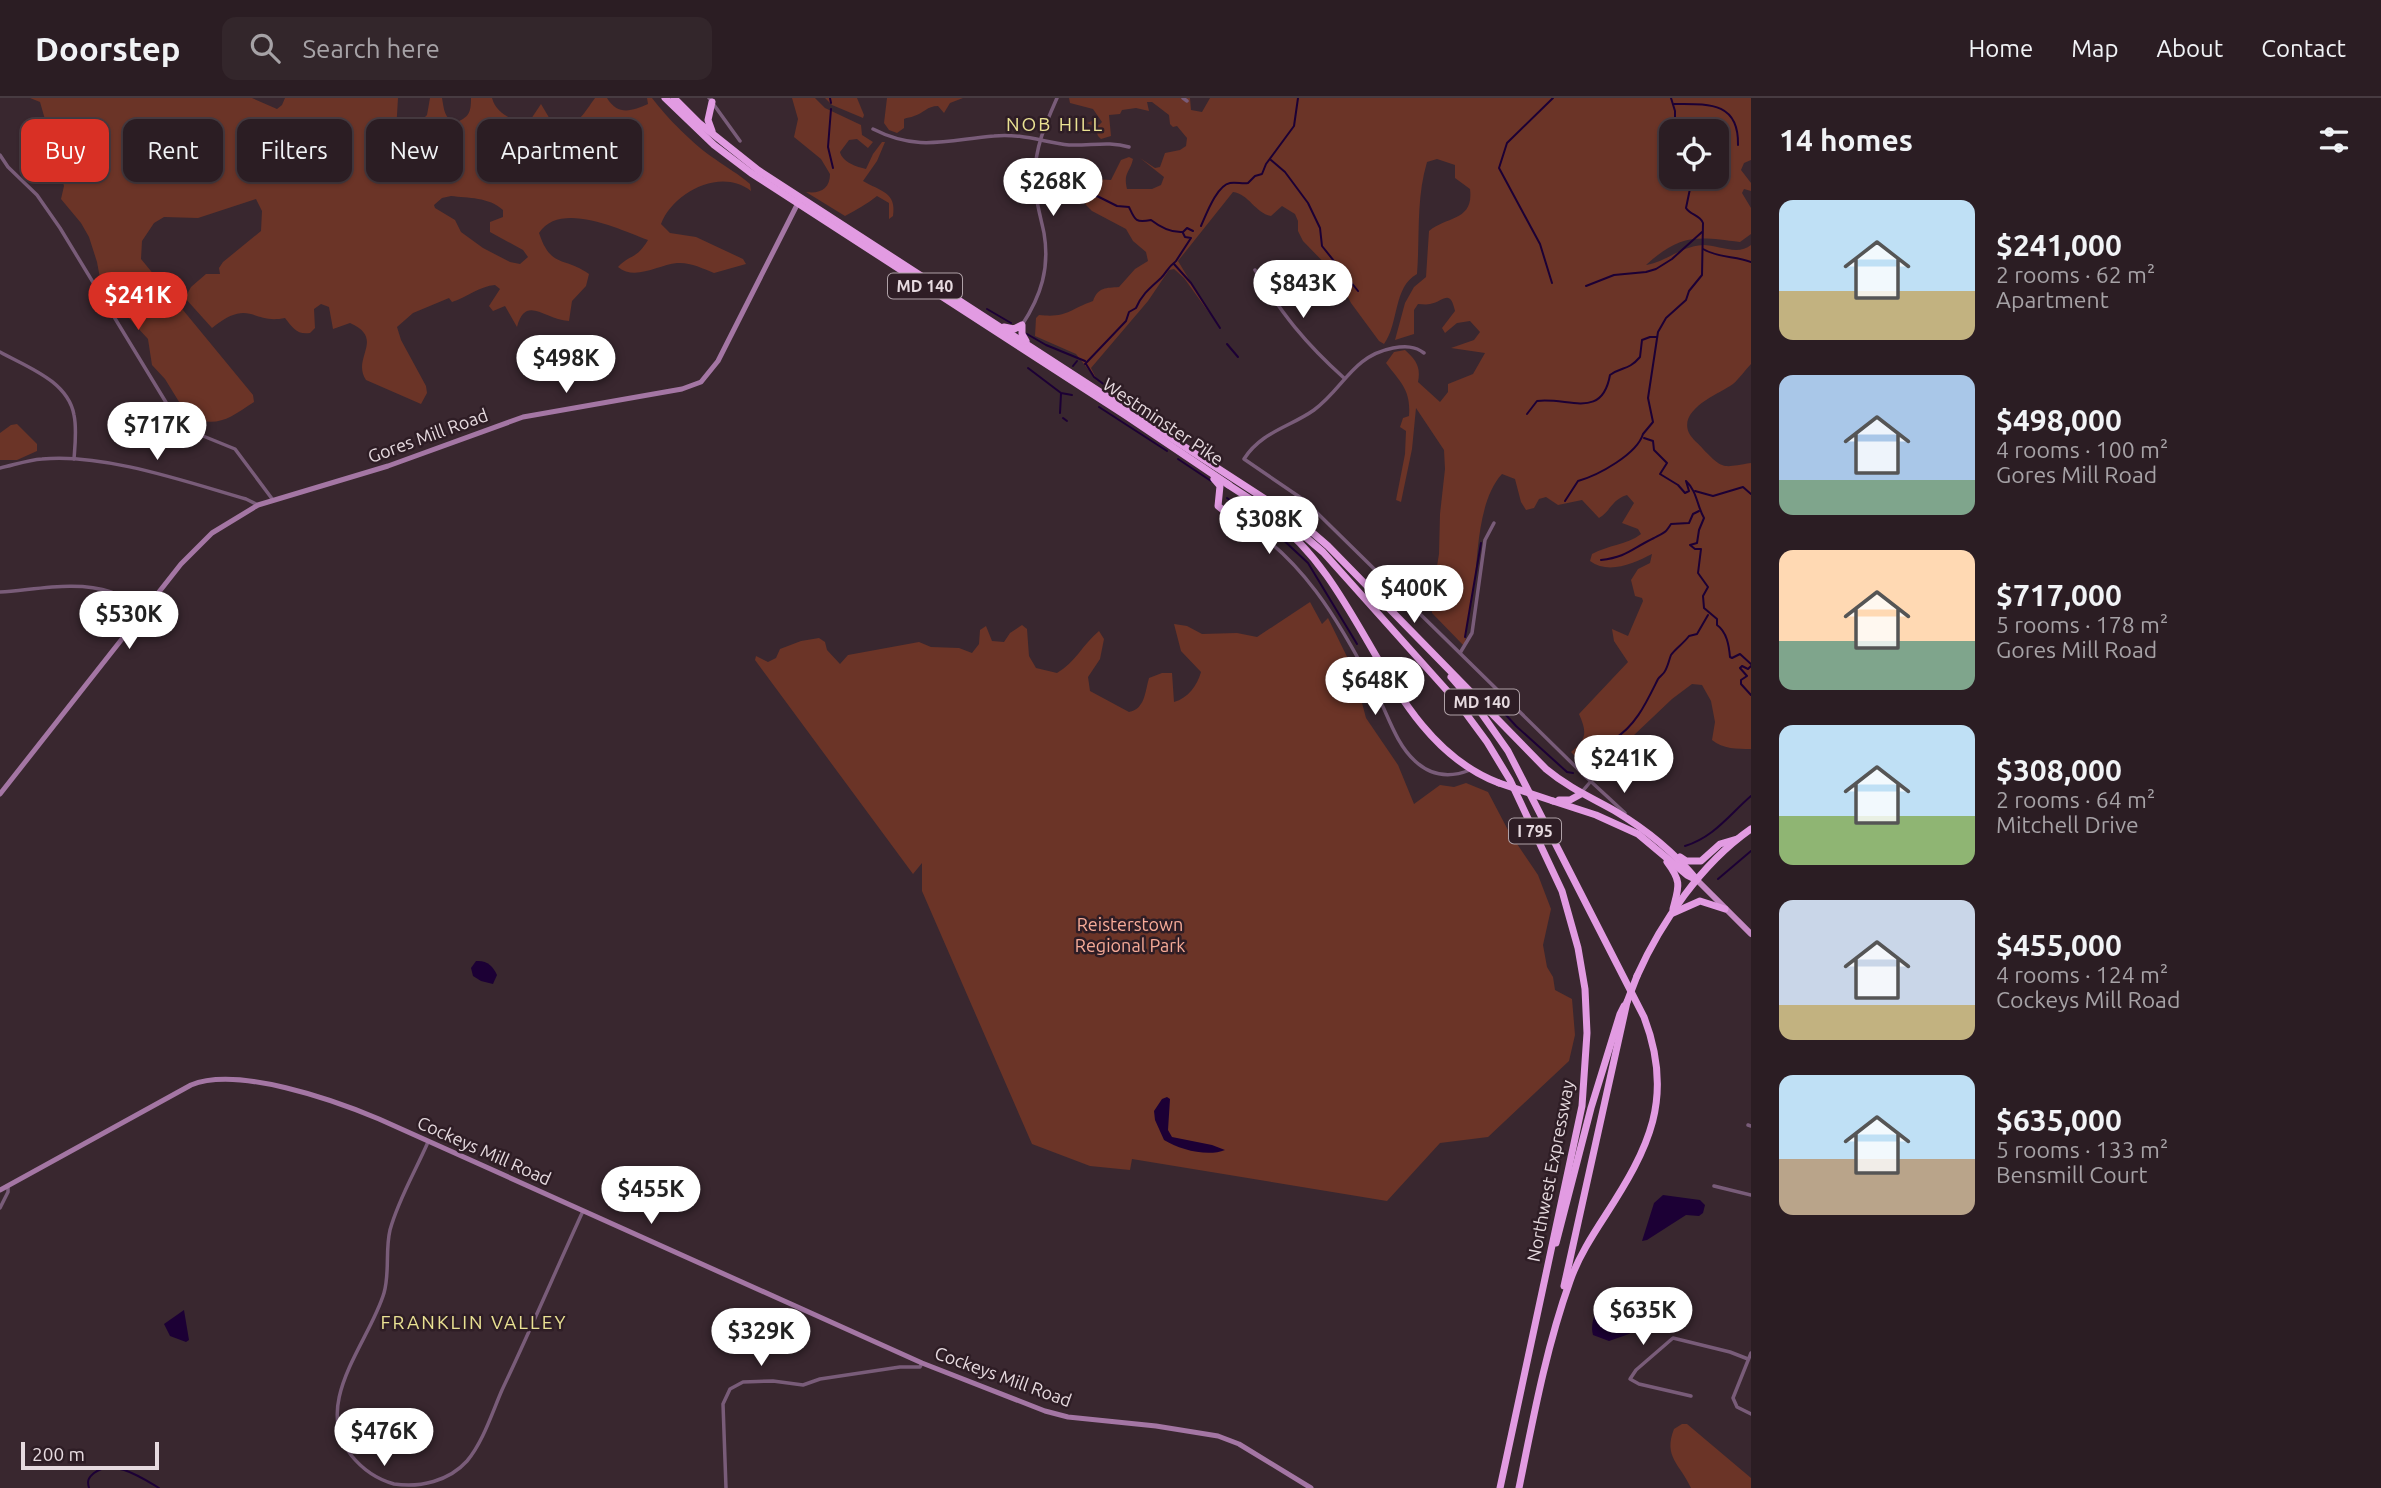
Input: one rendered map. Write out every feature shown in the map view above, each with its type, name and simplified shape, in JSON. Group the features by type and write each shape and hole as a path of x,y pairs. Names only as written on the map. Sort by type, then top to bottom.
{"highway":[{"name":"Westminster Pike","path":"664,98 694,128 733,160 1029,345 1299,521 1328,546 1546,769 1581,794 1624,815 1658,844 1686,875 1697,880"},
{"name":"Westminster Pike","path":"674,98 713,135 799,201 1207,470 1279,523 1312,556 1339,594 1426,732 1469,770 1596,815 1658,844"},
{"path":"710,100 708,120 713,135"},
{"path":"1000,327 1012,329 1022,325 1022,334 1029,345"},
{"path":"1207,470 1220,486 1220,509 1228,513"},
{"name":"Northwest Expressway","path":"1227,484 1295,528 1323,552 1459,704 1487,741 1510,780 1562,891 1572,923 1587,1012 1587,1058 1582,1106 1500,1488"},
{"name":"I 795","path":"1386,607 1467,694 1508,751 1638,1003 1654,1044 1658,1086 1647,1142 1637,1164 1577,1263 1552,1338 1519,1488"},
{"path":"1552,799 1570,800 1581,794"},
{"path":"1581,794 1580,802 1586,812"},
{"path":"1596,815 1617,820 1624,815"},
{"path":"1552,1338 1627,1002 1637,976 1653,943 1697,880 1737,839 1751,829"},
{"path":"1658,844 1692,862 1706,857 1720,844 1737,839"},
{"path":"1658,844 1678,879 1679,892 1672,913"},
{"path":"1672,913 1700,901 1725,909"},
{"path":"1544,1288 1598,1082 1620,1014 1627,1002"}],"main road":[{"name":"Westminster Pike","path":"1697,880 1751,934"}],"street":[{"path":"1022,325 1040,293 1046,267 1035,184 1036,161 1040,140 1057,98"},
{"path":"710,100 740,141"},
{"path":"873,129 916,144 1007,135 1079,145 1116,144 1129,147"},
{"path":"0,155 8,167 37,195 60,228 181,427 235,449 273,500"},
{"name":"Gores Mill Road","path":"0,794 181,564 222,526 258,505 388,466 523,417 682,389 701,382 718,361 799,201"},
{"path":"1255,270 1294,329 1344,378"},
{"path":"1424,353 1419,349 1407,347 1387,350 1367,358 1344,378 1320,405 1261,439 1244,459 1304,500 1624,815"},
{"path":"0,352 52,382 65,393 74,416 74,459"},
{"path":"0,468 44,458 74,459 153,473 246,499 258,505"},
{"path":"1228,513 1278,547 1317,591 1350,643 1408,753 1422,767 1436,774 1450,775 1469,770"},
{"path":"1460,653 1472,633 1486,540 1494,523"},
{"path":"0,592 96,589 119,596 144,611"},
{"path":"1581,794 1591,781"},
{"name":"Cockeys Mill Road","path":"0,1190 199,1082 217,1078 247,1080 340,1104 922,1363 1068,1418 1156,1426 1218,1436 1239,1444 1311,1488"},
{"path":"429,1142 390,1232 389,1266 383,1296 338,1399 338,1425 348,1451 361,1467 383,1481 403,1486 426,1484 451,1474 468,1459 496,1404 583,1211"},
{"path":"1714,1185 1751,1195"},
{"path":"0,1208 8,1186"},
{"path":"1691,1396 1639,1384 1630,1379 1636,1370 1673,1338 1748,1359"},
{"path":"1751,1353 1733,1398 1737,1407 1751,1414"},
{"path":"726,1488 723,1404 727,1393 734,1386 749,1381 803,1385 819,1379 900,1367 920,1367 922,1363"}],"green space":[{"path":"30,98 252,98 277,109 285,98 398,98 397,119 366,119 366,182 463,182 463,119 468,114 471,98 492,98 497,109 513,119 477,119 477,182 642,182 642,119 579,119 595,98 607,98 616,108 626,110 648,104 647,98 652,98 690,139 750,184 751,191 739,184 726,182 699,187 676,202 661,224 670,233 696,237 743,259 746,264 714,273 682,263 632,273 618,267 640,251 648,240 591,220 561,219 549,223 539,233 548,252 589,274 586,286 572,301 569,321 531,310 525,312 517,327 505,306 493,311 489,306 500,289 495,285 484,287 452,302 449,298 413,313 397,327 401,340 426,386 427,393 421,404 366,380 362,364 366,336 350,323 333,329 329,307 321,304 314,309 315,328 310,333 298,332 285,318 265,318 243,313 235,314 212,328 185,298 191,287 206,274 220,274 219,268 223,262 261,231 262,211 256,199 198,218 164,217 154,223 142,241 141,259 253,395 254,402 230,417 209,422 200,421 189,418 165,379 152,365 148,339 102,289 89,237 61,199 63,182 109,182 109,119 45,119 40,102","holes":["451,196 485,200 503,210 503,217 490,222 490,232 523,250 528,257 520,264 510,262 483,248 461,232 455,220 434,205 442,198"]},
{"path":"430,98 442,98 449,119 423,119 427,115"},
{"path":"792,98 815,98 825,108 861,125 862,135 873,142 868,148 857,139 849,140 840,152 844,159 854,165 866,169 873,154 882,142 885,142 877,161 863,181 890,197 894,208 893,216 889,219 889,203 877,196 845,216 806,192 816,192 826,187 830,174 821,159 794,137 798,119"},
{"path":"825,98 857,98 863,118 832,105"},
{"path":"887,98 963,98 950,103 944,113 938,106 934,106 905,118 904,128 897,133 889,130 884,123"},
{"path":"1069,98 1190,98 1191,110 1202,112 1210,98 1751,98 1751,160 1744,163 1741,170 1751,183 1751,191 1744,189 1742,193 1751,208 1751,234 1740,242 1700,238 1689,240 1669,247 1646,265 1695,246 1709,245 1740,250 1751,245 1751,364 1733,384 1694,410 1687,424 1692,437 1720,464 1729,466 1751,463 1751,749 1725,747 1712,740 1715,722 1711,701 1702,685 1692,684 1633,736 1588,770 1571,752 1584,735 1579,714 1628,662 1614,641 1612,629 1628,636 1643,601 1635,596 1631,580 1638,569 1650,563 1652,554 1629,564 1613,567 1597,565 1590,561 1592,554 1641,534 1638,529 1622,523 1634,503 1627,495 1599,518 1582,500 1558,505 1546,497 1539,499 1534,508 1526,510 1515,479 1502,474 1488,498 1484,513 1465,647 1432,613 1431,602 1439,554 1444,450 1416,408 1412,449 1401,502 1396,500 1405,454 1406,431 1400,427 1403,418 1409,416 1409,407 1404,387 1386,363 1394,352 1405,350 1417,364 1418,382 1440,402 1448,392 1448,384 1473,374 1485,353 1451,348 1474,340 1480,332 1470,321 1457,323 1445,333 1442,328 1455,311 1449,298 1430,304 1418,304 1414,310 1414,334 1395,340 1405,303 1414,287 1426,277 1429,231 1458,216 1468,207 1470,189 1455,178 1455,165 1437,159 1427,162 1420,204 1417,274 1404,288 1384,344 1351,303 1336,275 1303,241 1295,214 1282,206 1271,216 1265,214 1239,193 1233,192 1178,261 1210,314 1184,278 1174,269 1169,270 1148,301 1091,368 1098,382 1076,354 1035,336 1036,318 1039,315 1062,314 1093,301 1100,291 1119,287 1135,269 1148,261 1146,252 1133,241 1126,229 1086,205 1075,185 1077,176 1088,159 1091,161 1093,179 1111,180 1121,160 1129,157 1133,159 1126,176 1127,189 1152,189 1161,185 1164,177 1140,158 1155,168 1160,167 1165,153 1186,146 1187,138 1177,126 1170,124 1169,115 1152,102 1147,102 1149,111 1136,108 1109,115 1111,136 1101,139 1095,127 1087,123 1092,121 1099,125 1102,122 1093,109 1070,103"},
{"path":"541,104 550,119 531,119"},
{"path":"17,424 37,444 37,451 17,460 0,460 0,433"},
{"name":"Reisterstown Regional Park","path":"1310,602 1322,624 1328,618 1353,669 1366,718 1398,765 1414,804 1440,785 1454,787 1466,783 1488,792 1509,832 1538,875 1551,909 1543,945 1547,967 1553,977 1555,990 1572,999 1575,1035 1569,1061 1488,1137 1440,1143 1387,1201 1132,1159 1130,1170 1090,1166 1032,1144 922,891 922,863 913,874 755,660 756,656 768,662 776,658 780,649 819,638 825,642 827,650 840,664 848,655 919,642 931,647 959,648 972,653 979,644 980,630 986,626 992,641 1004,642 1010,633 1022,625 1027,629 1029,656 1036,668 1057,673 1069,664 1099,631 1104,639 1100,659 1088,677 1090,691 1129,712 1141,704 1149,678 1162,673 1172,673 1174,702 1188,694 1197,682 1201,672 1181,651 1174,624 1187,626 1202,634 1237,633 1257,637"},
{"path":"1687,1424 1751,1478 1751,1488 1691,1488 1674,1460 1670,1447 1674,1429"}],"shaded area":[{"path":"476,961 489,964 494,969 497,975 493,984 473,976 471,968"},
{"path":"1162,1099 1170,1099 1168,1130 1172,1137 1225,1150 1211,1153 1194,1151 1164,1140 1154,1111"},
{"path":"1663,1195 1700,1200 1705,1205 1703,1213 1699,1216 1686,1215 1642,1241 1654,1203"},
{"path":"1612,1288 1627,1297 1652,1304 1657,1311 1629,1334 1609,1341 1593,1335 1592,1329 1597,1310"},
{"path":"184,1310 189,1340 186,1342 170,1336 164,1324"}],"waterway":[{"path":"830,98 831,103"},
{"path":"1201,226 1212,201 1225,185 1248,183 1255,176 1262,174 1266,164 1294,126 1298,98"},
{"path":"1552,283 1540,244 1499,168 1507,143 1553,98"},
{"path":"1671,98 1675,119"},
{"path":"1674,104 1709,105 1727,113 1737,131 1738,145"},
{"path":"831,109 828,147 833,168"},
{"path":"1271,160 1285,172 1308,203 1320,228 1322,246 1358,291"},
{"path":"1565,501 1578,481 1606,469 1633,449 1653,422 1648,398 1658,332 1666,318 1686,300 1689,291 1702,275 1703,223 1686,208 1690,189"},
{"path":"1077,200 1097,196 1117,206 1129,207 1134,218 1139,221 1151,220 1174,232 1183,232 1187,228 1193,231"},
{"path":"1586,286 1614,275 1656,269 1672,259 1702,232"},
{"path":"1176,261 1191,238 1185,237 1183,233"},
{"path":"1703,249 1751,262"},
{"path":"1085,364 1126,321 1129,312 1136,308 1144,295 1175,262"},
{"path":"1174,264 1191,283 1220,328"},
{"path":"987,309 1011,323"},
{"path":"1027,334 1085,361"},
{"path":"1527,414 1537,401 1592,402 1606,389 1610,375 1640,357 1642,340 1657,337"},
{"path":"1227,344 1238,357"},
{"path":"1073,366 1077,361"},
{"path":"1086,364 1094,377 1125,400"},
{"path":"1028,368 1061,393 1072,395"},
{"path":"1060,413 1061,394"},
{"path":"1099,407 1167,451"},
{"path":"1063,418 1067,421"},
{"path":"1644,438 1653,441 1654,450 1667,463 1660,474 1678,485 1685,493 1689,491 1686,481 1695,494 1704,518 1697,543 1690,545 1701,549 1698,573 1708,587 1703,596 1704,608 1717,619 1717,625 1727,640 1730,657 1740,654 1751,664"},
{"path":"1178,459 1211,481"},
{"path":"1695,491 1713,496 1743,487 1751,494"},
{"path":"1227,498 1278,535 1308,563 1357,644"},
{"path":"1601,560 1629,552 1664,533 1671,524 1689,523 1693,514 1699,511"},
{"path":"1465,637 1481,543"},
{"path":"1590,765 1594,760 1593,750 1609,737 1614,739 1622,734 1635,720 1664,672 1671,655 1689,636 1697,634 1708,615"},
{"path":"1751,666 1748,669 1742,666 1740,668 1747,676 1741,680 1741,684 1751,695"},
{"path":"1486,693 1516,726 1567,772 1573,773"},
{"path":"1685,846 1713,831 1751,796"},
{"path":"1718,879 1751,851"},
{"path":"89,1488 92,1475 110,1468 127,1471 159,1488"}],"district":[{"name":"NOB HILL","path":"1055,124"},
{"name":"FRANKLIN VALLEY","path":"474,1322"}]}
